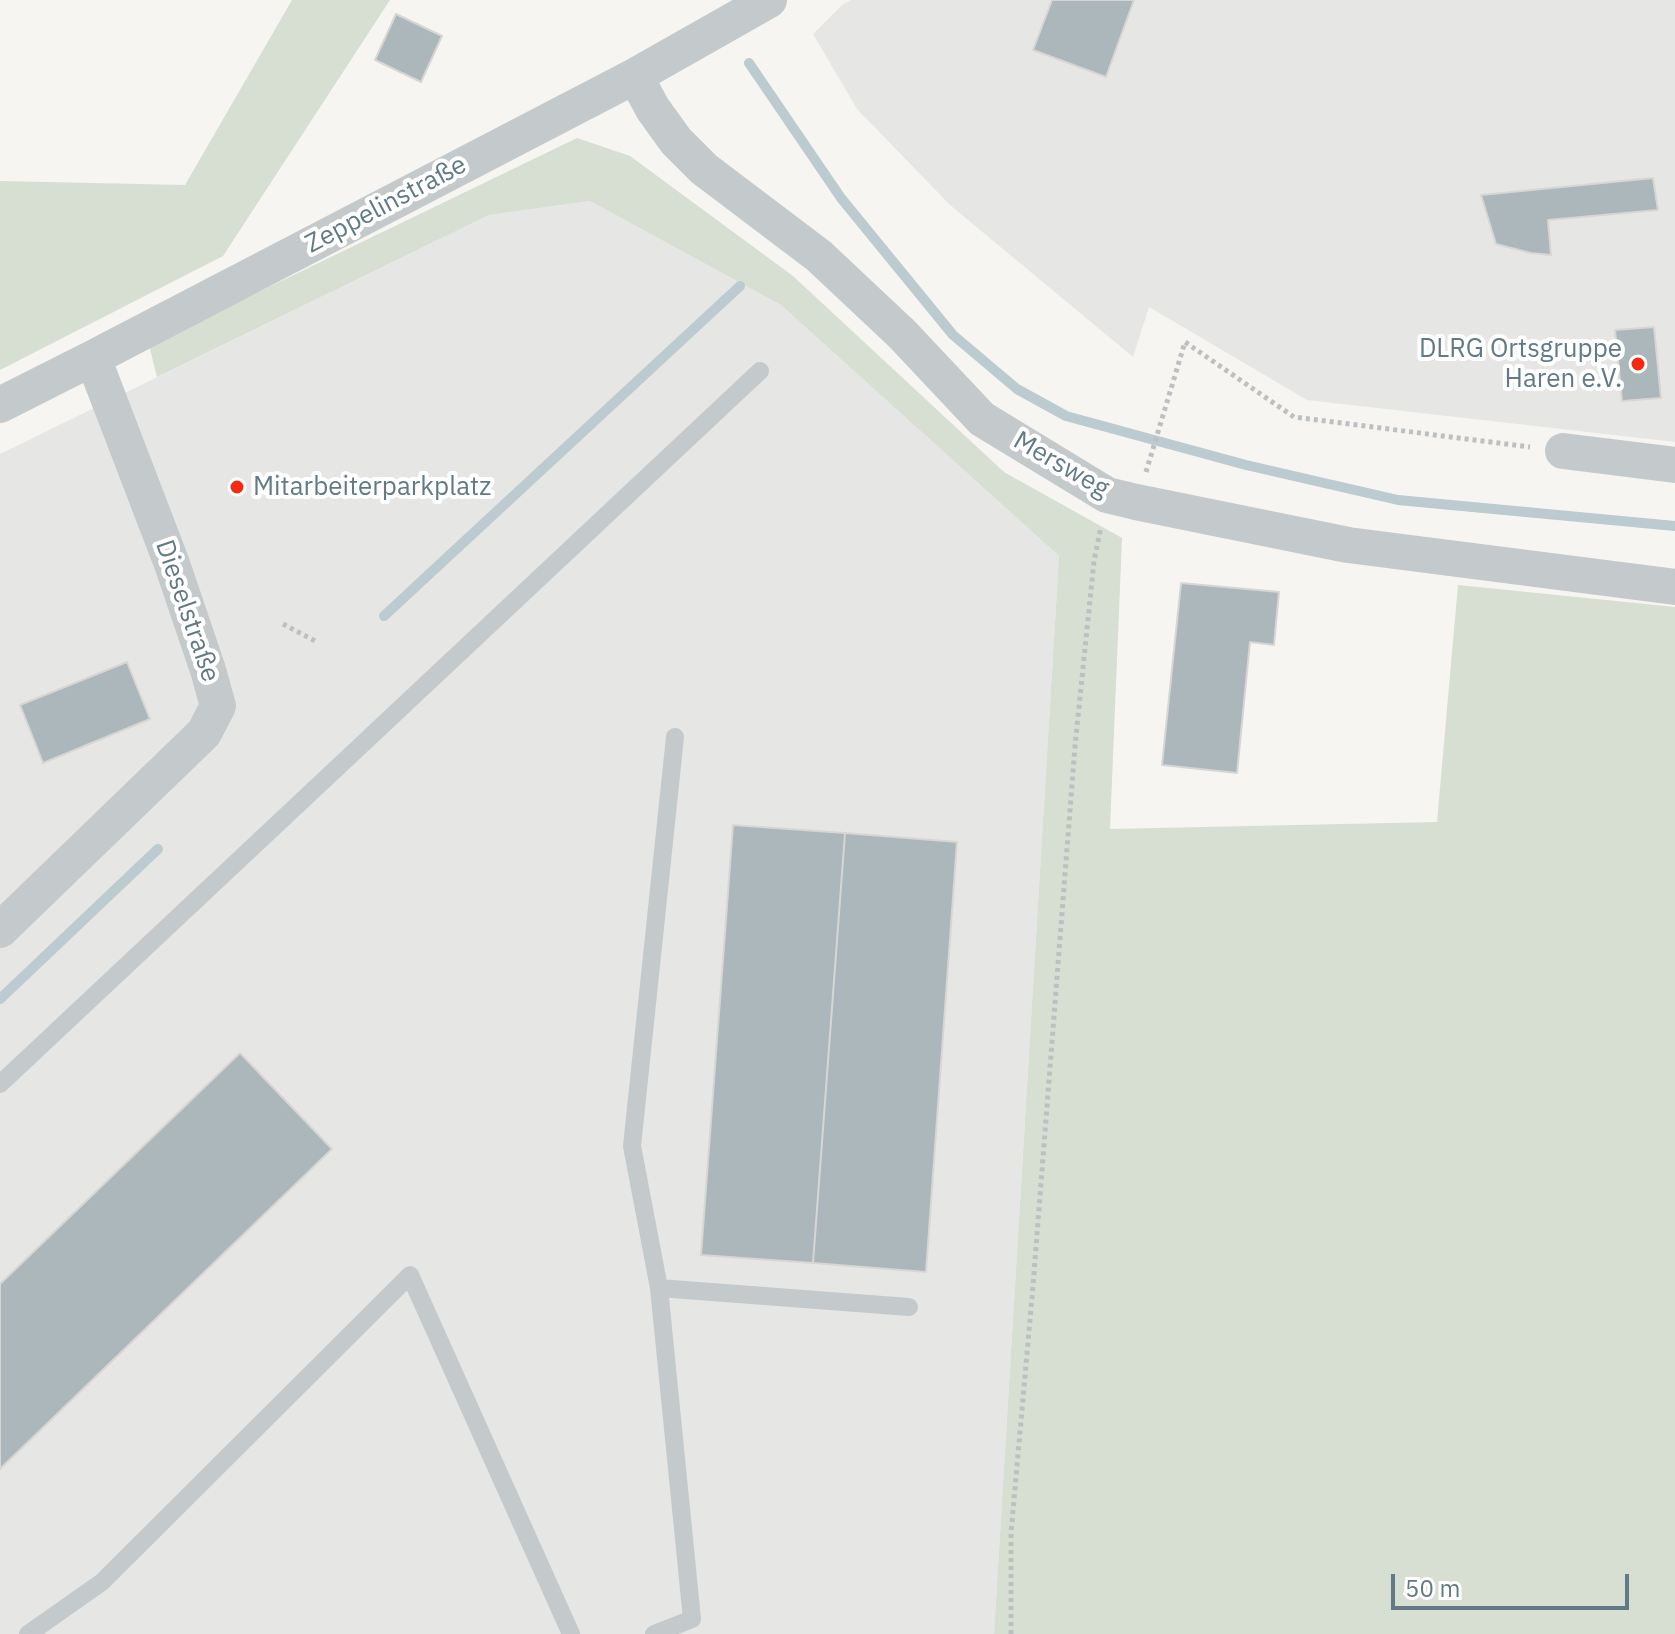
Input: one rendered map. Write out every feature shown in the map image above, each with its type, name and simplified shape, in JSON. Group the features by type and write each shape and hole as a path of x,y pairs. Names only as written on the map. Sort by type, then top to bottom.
{"street":[{"name":"Zeppelinstraße","path":"0,405 635,76 769,0"},
{"name":"Mersweg","path":"635,76 676,141 704,169 819,256 902,334 982,419 1107,495 1348,545 1675,587"},
{"name":"Dieselstraße","path":"0,930 204,733 218,706 172,564 93,358"},
{"path":"1563,451 1675,465"}],"lane":[{"path":"0,1084 760,371"},
{"path":"654,1634 692,1619 659,1288 632,1146 675,737"},
{"path":"28,1634 102,1582 410,1275 571,1634"},
{"path":"659,1288 909,1307"}],"path":[{"path":"1151,454 1185,342 1294,417 1563,451"},
{"path":"1011,1634 1011,1533 1075,746 1094,561 1107,495"},
{"path":"283,624 317,642"}],"shaded area":[{"path":"292,0 390,0 223,256 0,370 0,181 185,185"},
{"path":"851,0 1675,0 1675,442 1307,400 1149,307 1133,357 950,205 857,109 813,34"},
{"path":"577,138 630,156 793,276 1004,472 1122,538 1110,829 1437,822 1458,585 1675,607 1675,1634 994,1634 1059,556 781,305 590,201 489,215 157,377 149,345"},
{"path":"590,201 781,305 1059,556 994,1634 0,1634 0,454 489,215"}],"building":[{"path":"1052,0 1134,0 1106,77 1033,50"},
{"path":"396,14 442,36 421,82 375,60"},
{"path":"1653,178 1658,210 1548,220 1551,255 1496,244 1481,195"},
{"name":"DLRG Ortsgruppe Haren e.V.","path":"1654,327 1661,398 1622,401 1615,330"},
{"path":"1181,583 1279,592 1274,645 1250,642 1237,773 1162,765"},
{"path":"127,662 150,719 43,763 20,705"},
{"path":"733,825 845,833 813,1263 701,1255"},
{"path":"845,833 957,842 926,1272 813,1263"},
{"path":"240,1053 332,1149 0,1469 0,1284"}],"waterway":[{"path":"749,63 841,198 953,335 1017,389 1066,416 1246,465 1398,500 1675,526"},
{"path":"384,616 740,286"},
{"path":"0,999 158,849"}],"place":[{"name":"DLRG Ortsgruppe Haren e.V.","path":"1638,364"},
{"name":"Mitarbeiterparkplatz","path":"237,487"}]}
